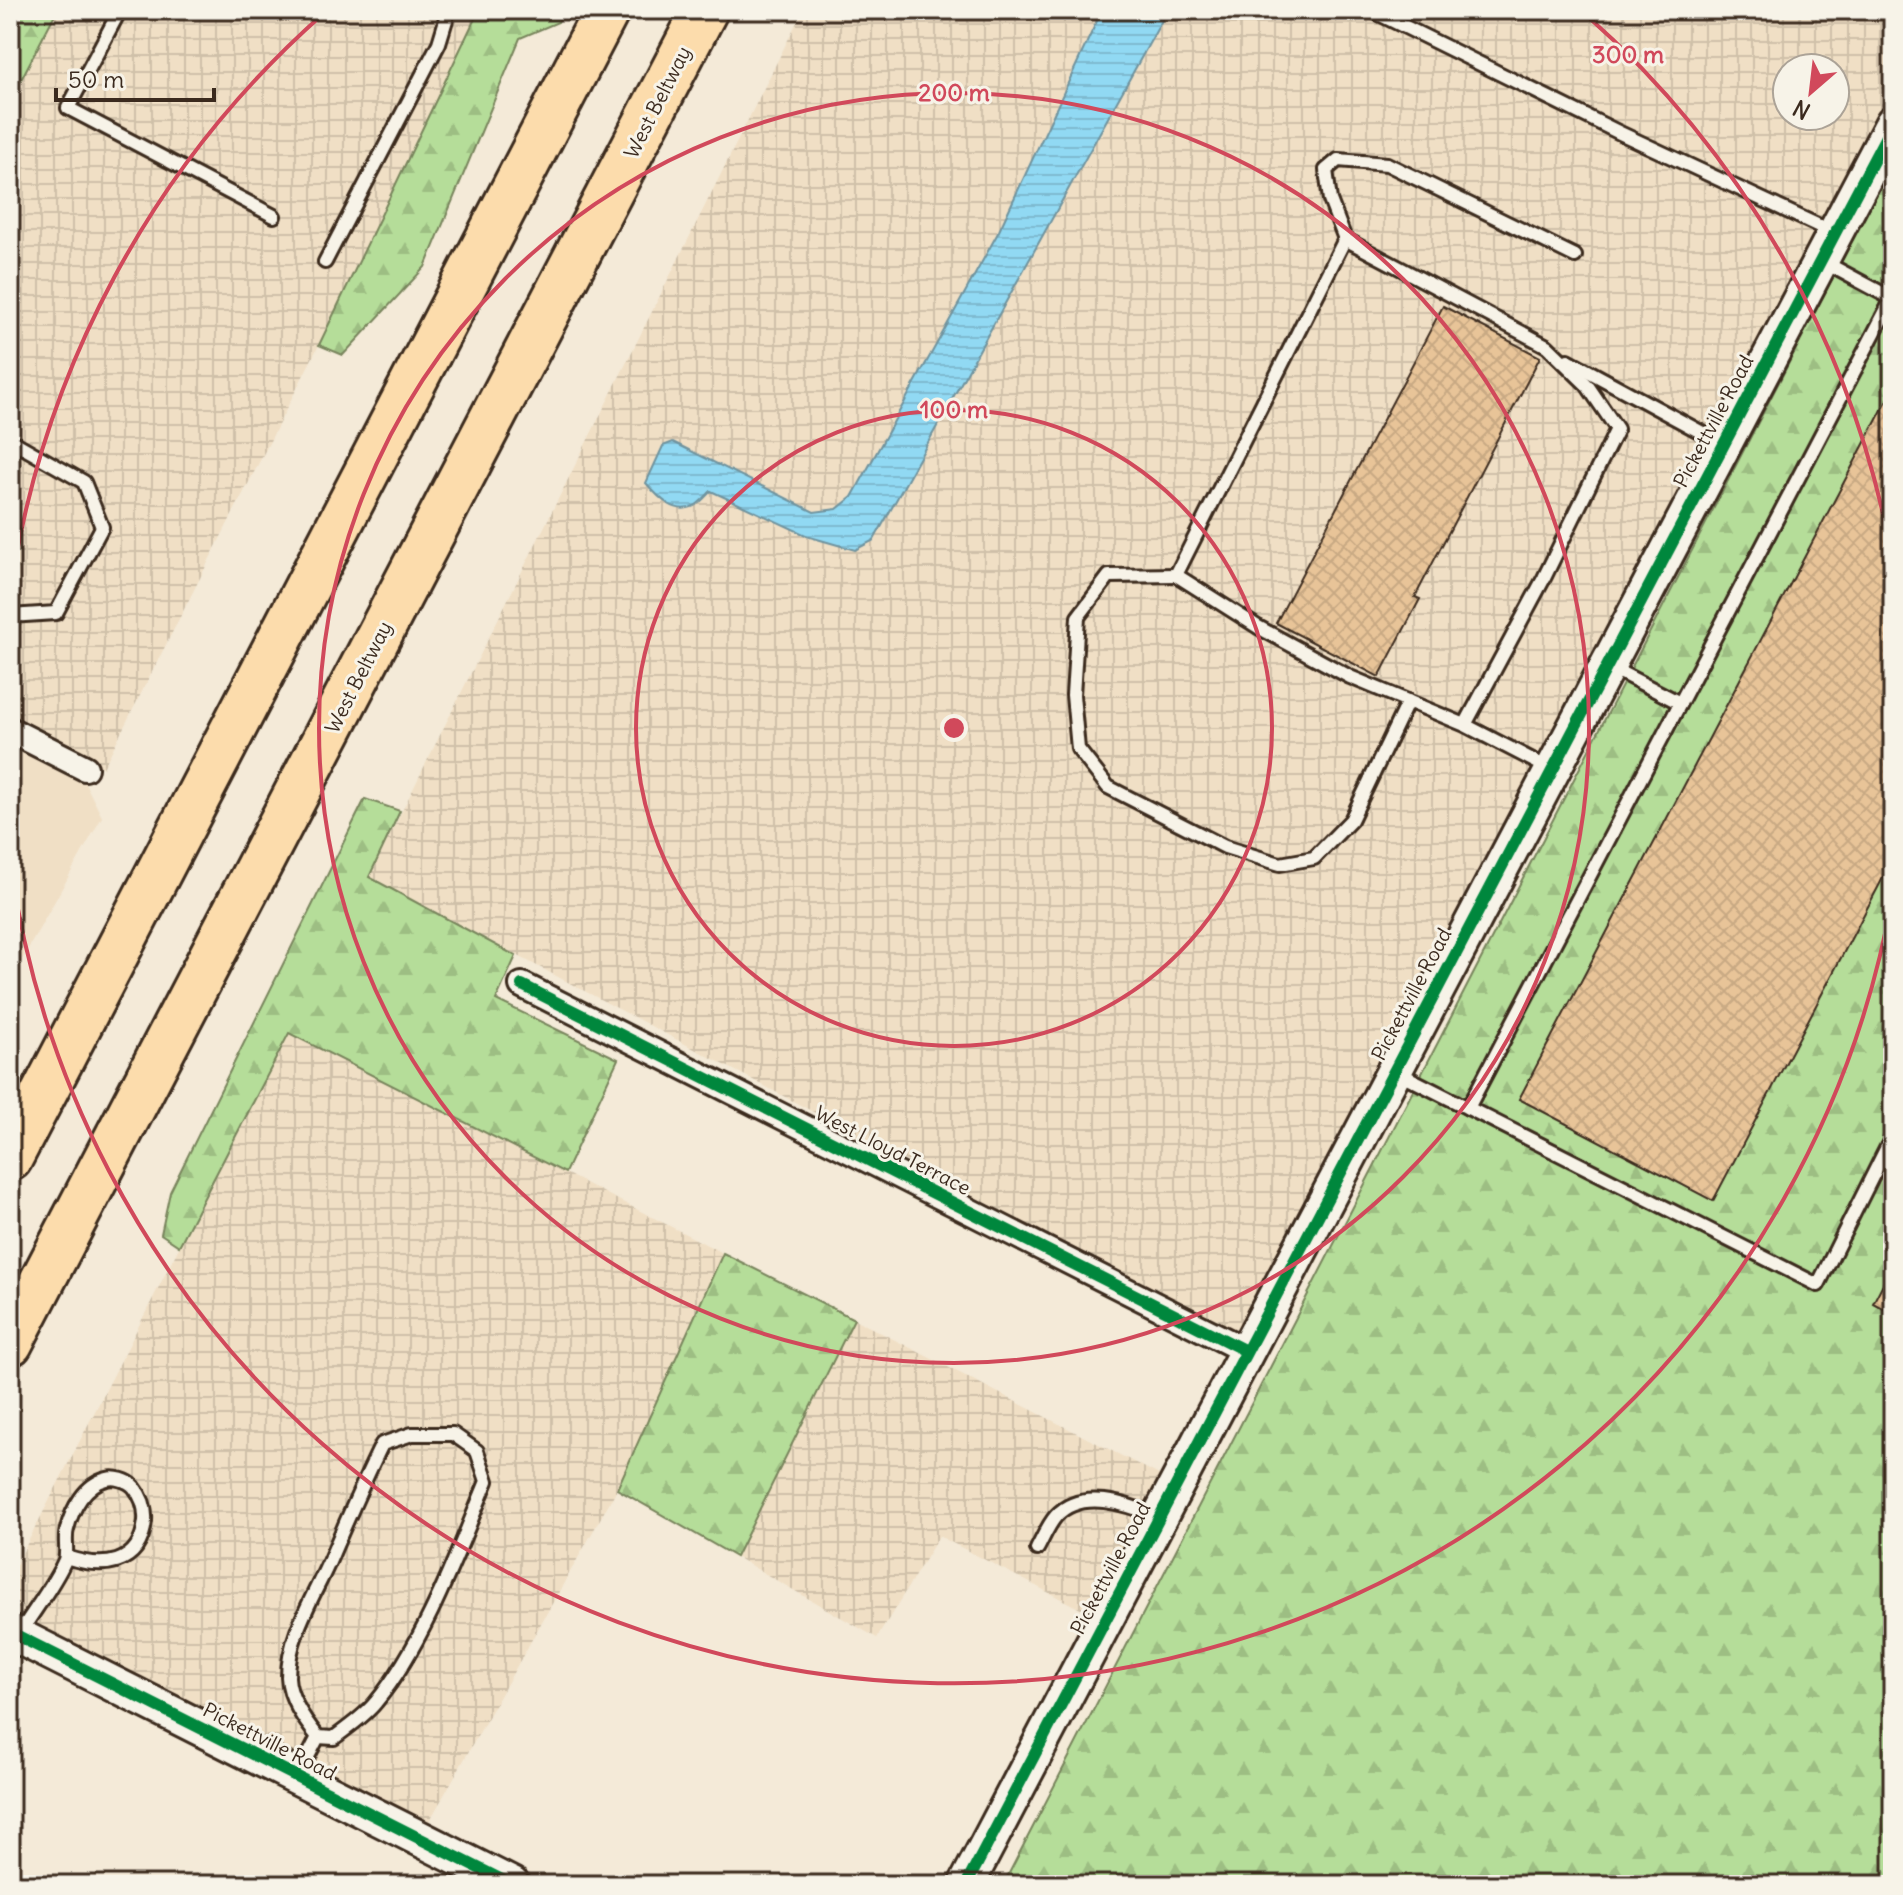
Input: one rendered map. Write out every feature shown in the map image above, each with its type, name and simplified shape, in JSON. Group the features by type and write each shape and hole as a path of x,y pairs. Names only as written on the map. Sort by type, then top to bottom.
{"highway":[{"path":"10,1158 607,10"},
{"name":"West Beltway","path":"10,1343 705,10"}],"street":[{"name":"Pickettville Road","path":"966,1885 1893,123"},
{"path":"10,730 85,768"},
{"name":"West Lloyd Terrace","path":"522,985 1246,1351"},
{"name":"Pickettville Road","path":"14,1634 512,1885"}],"lane":[{"path":"120,10 68,108 274,216"},
{"path":"325,262 439,43 446,20 444,10"},
{"path":"1371,10 1692,168 1828,246 1893,299 1468,1108"},
{"path":"1465,725 1544,578 1617,429 1587,385 1547,346 1345,239 1330,200 1326,170 1338,160 1387,164 1575,256"},
{"path":"1176,575 1345,239"},
{"path":"1553,352 1724,445"},
{"path":"10,440 84,482 102,527 56,613 10,616"},
{"path":"1408,701 1351,820 1314,858 1280,864 1225,847 1108,787 1078,749 1073,695 1078,617 1109,576 1176,575 1258,627 1350,677 1408,701 1465,725 1552,770"},
{"path":"1607,666 1680,703"},
{"path":"1394,1071 1818,1285 1893,1135"},
{"path":"412,1434 453,1434 477,1451 487,1481 464,1537 409,1655 375,1704 334,1738 318,1737 294,1699 288,1680 291,1653 303,1616 354,1500 382,1444 412,1434"},
{"path":"14,1634 66,1557 66,1531 79,1501 94,1483 111,1478 131,1483 143,1499 145,1521 139,1544 127,1557 109,1564 83,1563 66,1557"},
{"path":"1037,1549 1057,1515 1068,1506 1087,1501 1125,1503 1159,1518"},
{"path":"298,1777 318,1737"}],"shaded area":[{"path":"57,10 480,12 319,345 103,768 10,720 10,101"},
{"path":"803,10 1893,10 1893,101 1239,1337 369,877"},
{"path":"10,741 82,777 102,817 10,981"},
{"path":"289,1033 723,1253 617,1489 426,1827 10,1618 10,1577"},
{"path":"854,1319 1165,1478 1094,1616 939,1536 877,1638 736,1557"}],"green space":[{"path":"10,10 57,10 10,101"},
{"path":"479,10 564,10 558,22 520,38 425,267 343,355 319,345"},
{"path":"1893,161 1893,1885 1003,1885"},
{"path":"365,799 400,811 369,877 516,956 496,1000 618,1059 565,1173 289,1033 179,1246 161,1234 170,1192"},
{"path":"723,1253 854,1319 736,1557 617,1489"}],"water":[{"path":"1102,10 1166,10 1166,13 874,540 855,550 810,537 711,491 689,508 675,507 662,499 646,483 663,446 673,442 814,512 837,509 852,497 999,231"}],"building":[{"path":"1443,306 1540,357 1415,597 1420,599 1379,677 1276,623"},
{"path":"1893,389 1893,859 1713,1201 1519,1099"},
{"path":"1893,1264 1893,1314 1873,1303"}],"cycle path":[{"path":"966,1885 1893,123"},
{"path":"522,985 1246,1351"},
{"path":"10,1632 512,1885"}]}
